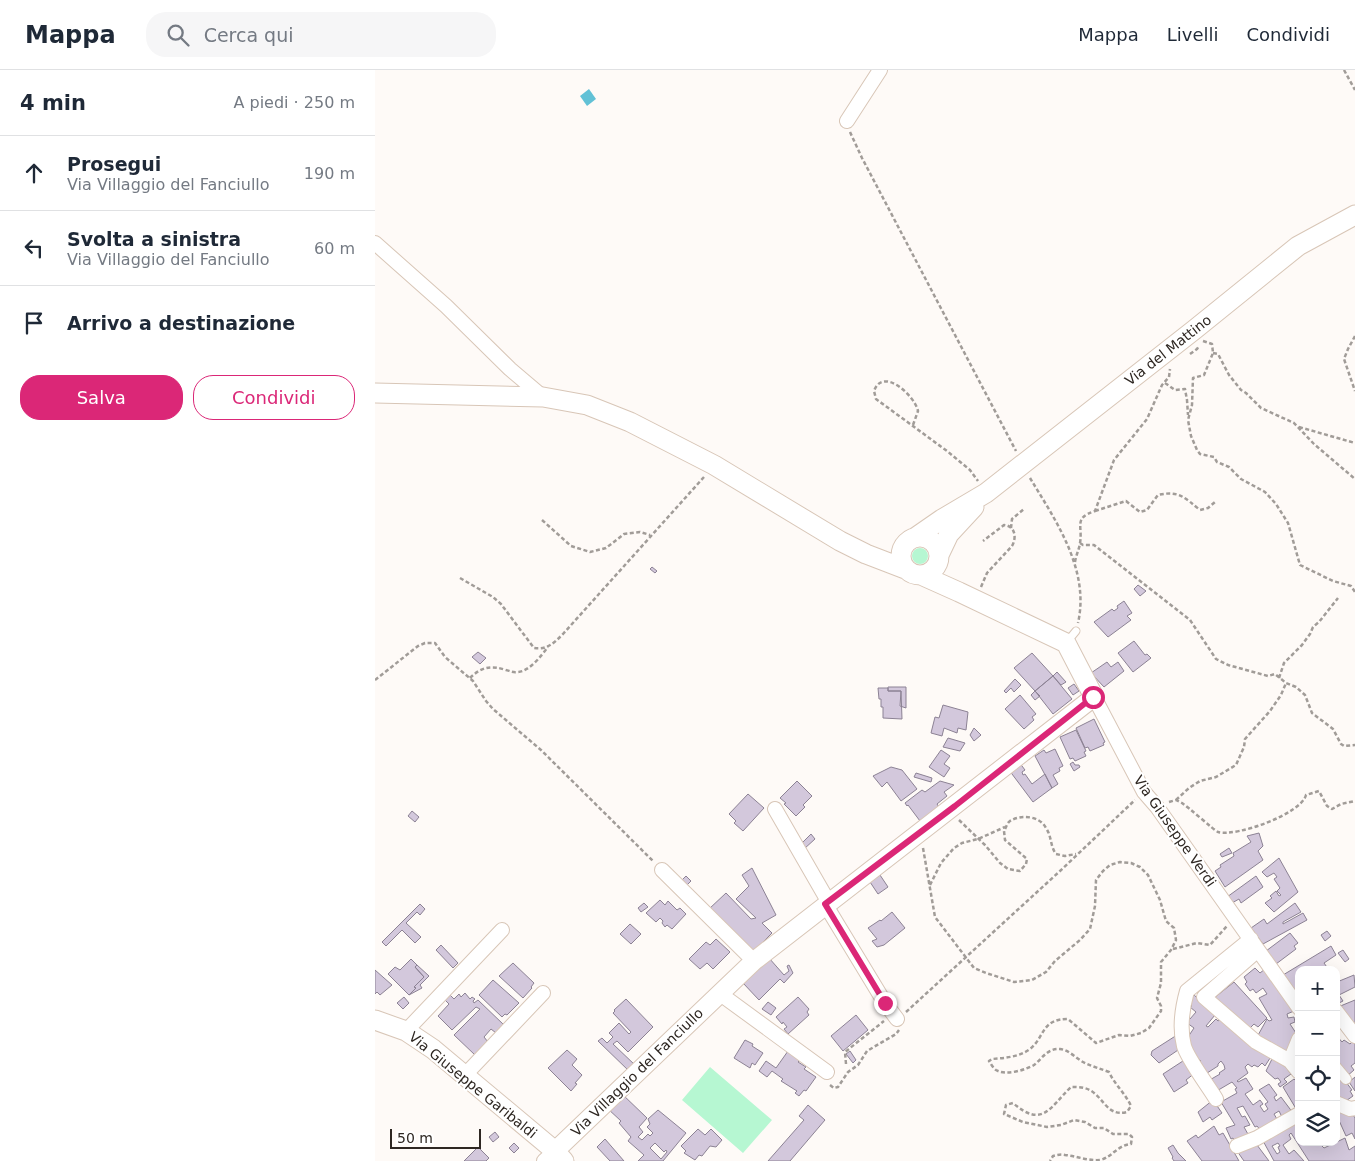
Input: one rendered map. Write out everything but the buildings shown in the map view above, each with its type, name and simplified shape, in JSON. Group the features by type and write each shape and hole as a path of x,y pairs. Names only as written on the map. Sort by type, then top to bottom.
{"main road":[{"name":"Via del Mattino","path":"856,549 880,550 911,540 986,492 1195,330 1298,246 1355,215"},
{"path":"375,393 543,397 587,406 630,422 714,465 866,554 1071,637"},
{"name":"Via del Mattino","path":"939,557 949,534 986,492"},
{"path":"913,572 901,558 902,547 911,540 929,539 937,548 948,581 967,596"},
{"path":"913,572 932,570 939,557"},
{"name":"Via Giuseppe Verdi","path":"1071,637 1093,697"},
{"name":"Via Giuseppe Garibaldi","path":"375,1020 406,1030 433,1049 554,1158"}],"street":[{"path":"847,121 880,70"},
{"path":"375,243 446,306 543,397"},
{"name":"Via Giuseppe Verdi","path":"1093,697 1144,792 1157,807 1295,1002"},
{"name":"Via Villaggio del Fanciullo","path":"554,1158 754,961 1093,697"},
{"path":"775,810 827,903 895,1016"},
{"path":"662,870 754,961"},
{"path":"406,1030 502,930"},
{"path":"1255,945 1204,997 1256,1042 1290,1061 1295,1067"},
{"path":"1216,1100 1184,1048 1181,1028 1187,991 1255,945"},
{"path":"464,1076 543,993"},
{"path":"719,994 828,1079"},
{"path":"1340,1016 1355,1036"},
{"path":"1290,1061 1295,1049"},
{"path":"1340,1072 1346,1079"},
{"path":"1340,1105 1350,1109 1355,1108"},
{"path":"1237,1146 1257,1138 1295,1116"}],"path":[{"path":"1344,70 1355,90"},
{"path":"847,121 853,141 865,165 1022,464 1045,502 1075,562 1081,592 1079,614 1071,637"},
{"path":"1355,336 1347,349 1344,359 1355,391"},
{"path":"1183,359 1197,349 1201,340 1212,344 1213,353 1204,374 1193,378 1192,405 1188,420"},
{"path":"1213,353 1218,354 1235,384 1257,404 1294,423 1314,444 1355,478"},
{"path":"1095,511 1115,460 1147,419 1162,385 1169,378 1169,370 1176,364"},
{"path":"913,425 918,411 913,399 890,382 881,381 877,383 874,391 877,399 970,470 986,492"},
{"path":"1165,383 1175,390 1185,389 1191,436 1200,454 1214,457 1217,462 1229,467 1241,479 1265,492 1277,504 1287,523 1300,565 1333,581 1351,586 1355,592"},
{"path":"1298,427 1355,443"},
{"path":"469,678 479,669 488,667 517,673 537,661 548,646 563,634 714,465"},
{"path":"1075,562 1076,552 1080,543 1080,521 1085,514 1126,501 1140,512 1147,510 1158,495 1168,493 1179,494 1191,501 1200,510 1208,508 1215,502"},
{"path":"1011,528 1012,519 1024,509"},
{"path":"542,520 571,546 590,552 606,548 625,534 639,532 650,535"},
{"path":"967,596 1015,541 1014,532 1011,528 1003,525 983,541"},
{"path":"1080,543 1083,545 1094,545 1190,620 1216,659 1228,665 1268,676 1275,674 1305,695 1312,713 1333,729 1341,744 1344,746 1355,745"},
{"path":"461,578 493,597 501,604 534,648 548,646"},
{"path":"1351,586 1355,584"},
{"path":"1279,678 1284,664 1302,645 1313,627 1338,598"},
{"path":"375,680 418,646 432,642 435,643 445,657 469,678 493,709 541,750 662,870"},
{"path":"1157,807 1176,800 1181,794 1200,781 1216,777 1235,765 1244,748 1245,739 1270,711 1281,695 1286,683"},
{"path":"1176,800 1217,832 1232,832 1264,825 1303,803 1306,795 1319,791 1327,806 1331,809 1341,804 1355,801"},
{"path":"846,1064 845,1052 895,1016 965,957 1144,792"},
{"path":"955,806 959,820 1007,869 1020,871 1026,864 1027,859 1005,840 1003,831 1009,822 1022,817 1033,818 1045,825 1051,838 1052,848 1056,854 1065,856 1078,854"},
{"path":"929,886 941,863 954,848 1006,826"},
{"path":"916,836 923,847 935,917 975,968 1014,982 1032,980 1046,972 1090,929 1095,911 1096,880 1110,865 1120,862 1140,866 1151,880 1160,900 1166,921 1174,928 1176,940 1171,950 1161,962 1161,982 1157,998 1161,1011 1149,1028 1141,1033 1130,1036 1119,1035 1096,1043 1068,1019 1058,1019 1045,1028 1032,1047 1021,1054 989,1061 997,1071 1017,1072 1034,1065 1043,1055 1059,1049 1071,1053 1088,1064 1109,1072 1113,1081 1126,1096 1131,1106 1127,1112 1119,1114 1112,1111 1095,1094 1085,1088 1071,1087 1047,1112 1037,1115 1024,1113 1013,1103 1006,1105 1004,1114 1035,1125 1047,1127 1061,1125 1074,1120 1085,1122 1095,1128 1105,1128 1113,1134 1129,1134 1132,1138 1131,1144 1125,1144 1111,1156 1099,1160 1080,1159 1066,1155 1053,1156 1050,1161"},
{"path":"1171,950 1197,943 1210,946 1236,918"},
{"path":"828,1079 834,1088 838,1087 848,1072 858,1065 867,1051 896,1034 899,1027 895,1016"}],"green space":[{"path":"920,548 926,550 928,556 926,562 920,564 914,562 912,556 914,550"},
{"path":"710,1067 772,1120 743,1153 682,1100"}],"water":[{"path":"589,89 596,99 587,106 580,96"}],"route":[{"path":"885,1003 825,904 955,806 1093,697"}]}
